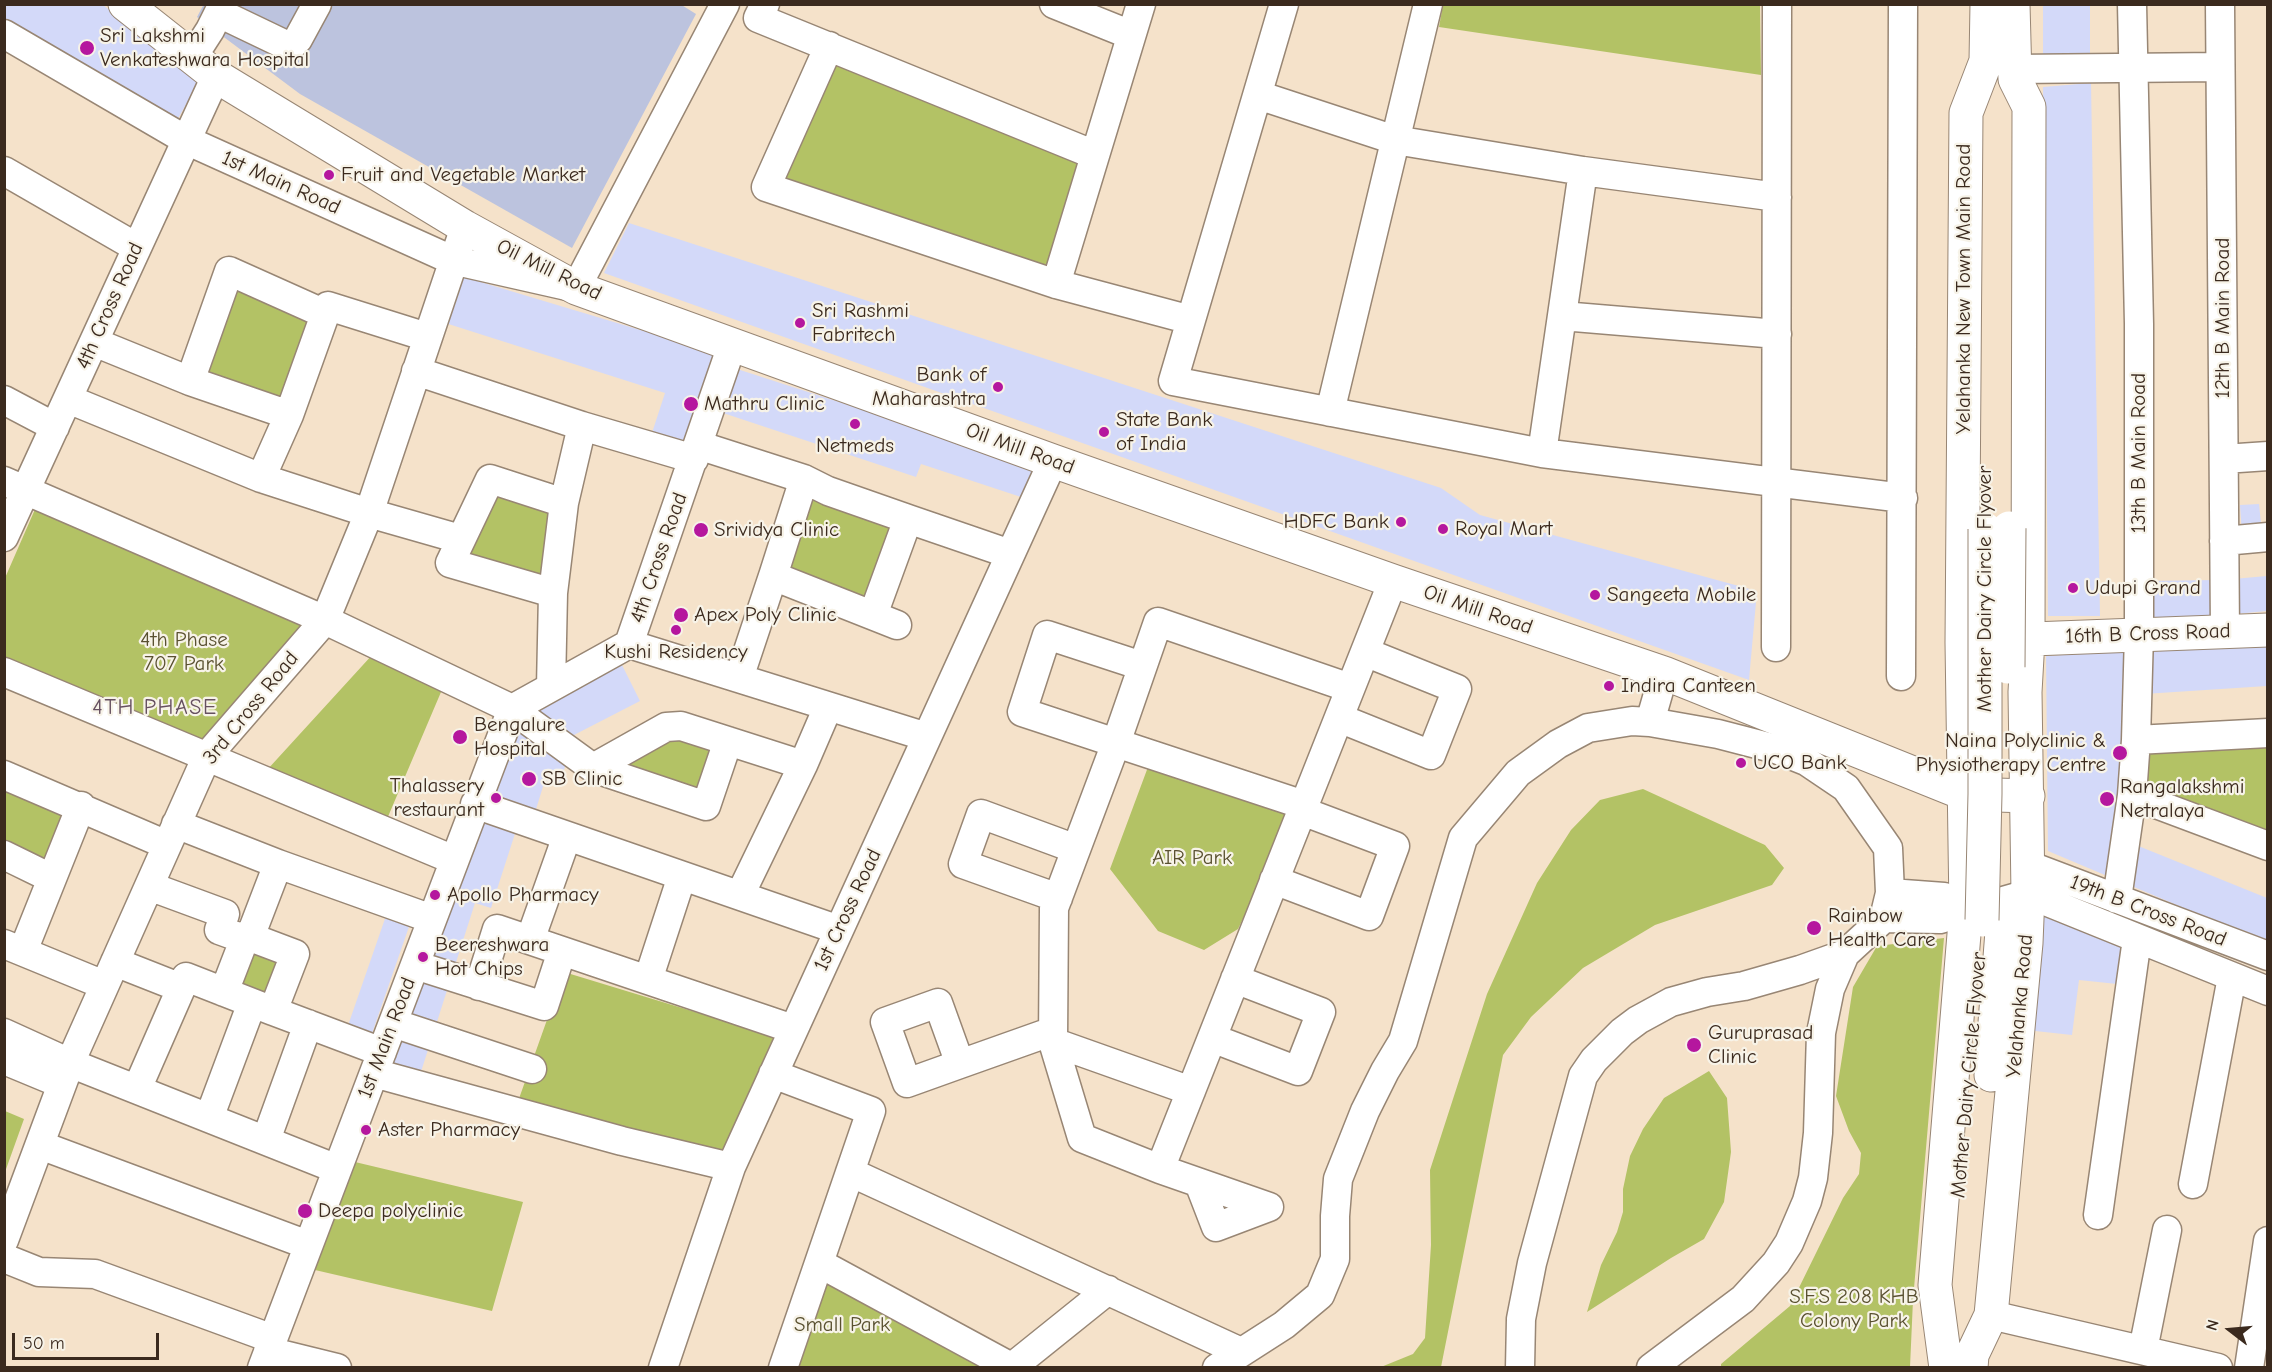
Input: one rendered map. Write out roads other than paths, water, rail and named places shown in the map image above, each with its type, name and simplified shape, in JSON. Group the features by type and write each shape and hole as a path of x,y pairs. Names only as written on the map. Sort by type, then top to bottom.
{"main road":[{"name":"Oil Mill Road","path":"124,4 204,67 465,227 576,288 1053,461 1393,581 1664,673 1965,794"},
{"name":"Yelahanka New Town Main Road","path":"1986,4 2005,70 2029,106 2028,639"},
{"name":"Yelahanka New Town Main Road","path":"1965,794 1962,642 1965,113 2005,70 2013,4"},
{"name":"Mother Dairy Circle Flyover","path":"1958,1364 1975,1284 1997,529 2005,70"},
{"name":"16th B Cross Road","path":"1962,642 2268,630"},
{"name":"Yelahanka Road","path":"1958,1364 1991,1315 2026,943 2028,796 2025,692 2028,639"},
{"path":"1984,916 1965,794 2028,796"}],"street":[{"path":"221,9 290,47 298,39 317,4"},
{"path":"576,288 725,4"},
{"path":"765,4 758,18 1095,155"},
{"path":"1054,4 1131,36"},
{"path":"1056,284 1141,4"},
{"path":"1284,4 1173,381 1542,453 1903,498"},
{"path":"1330,412 1428,4"},
{"path":"1776,647 1778,4"},
{"path":"1901,676 1903,4"},
{"name":"13th B Main Road","path":"2117,900 2132,795 2139,634 2139,324 2132,4"},
{"name":"12th B Main Road","path":"2220,4 2225,631"},
{"name":"4th Cross Road","path":"4,537 15,486 55,427 186,140 221,9"},
{"name":"1st Main Road","path":"4,34 186,140 452,260 576,288"},
{"path":"829,46 766,187 1056,284 1191,320"},
{"path":"2005,70 2220,67"},
{"path":"1258,94 1395,140 1583,171 1777,197"},
{"path":"1542,453 1583,171"},
{"path":"8,182 136,247"},
{"name":"3rd Cross Road","path":"4,1240 66,1073 207,756 325,620 369,513 452,260 465,227"},
{"path":"190,381 229,271 325,314"},
{"path":"261,478 289,415 328,306 428,337"},
{"path":"1562,316 1777,334"},
{"path":"94,342 190,381 289,415"},
{"name":"4th Cross Road","path":"512,709 629,644 732,345"},
{"path":"416,371 582,426 804,479 828,491 1011,554"},
{"path":"68,399 261,478 369,513 460,539"},
{"path":"4,400 55,427"},
{"path":"550,687 552,593 564,503 582,426"},
{"path":"2224,459 2268,456"},
{"name":"1st Cross Road","path":"663,1368 730,1167 1053,461"},
{"path":"552,593 450,563 490,479 564,503"},
{"path":"739,678 804,479"},
{"path":"15,486 325,620 512,709 593,768 706,806 728,741"},
{"path":"773,576 885,620 908,519"},
{"path":"2224,541 2268,537"},
{"path":"1160,1169 1393,581"},
{"path":"1199,1183 1082,1138 1053,1036 1054,908 1116,743 1158,622 1350,688"},
{"path":"1142,666 1047,635 1022,712 1303,808 1395,846 1369,916 1274,880"},
{"path":"629,644 927,737"},
{"path":"1339,718 1431,755 1457,689 1365,652"},
{"path":"4,672 454,860"},
{"path":"1650,722 1664,673"},
{"path":"740,895 803,765 828,707"},
{"name":"1st Main Road","path":"268,1352 512,709"},
{"path":"1217,1368 1284,1325 1320,1295 1335,1259 1338,1179 1365,1112 1403,1041 1463,838 1518,773 1558,744 1588,728 1632,721 1650,722 1718,734 1776,748 1806,761 1846,788 1888,848 1887,906"},
{"path":"593,768 666,728 681,726 803,765"},
{"path":"2136,740 2268,734"},
{"path":"4,774 81,806 278,864 432,919"},
{"path":"2132,795 2268,846"},
{"path":"476,804 839,930"},
{"path":"81,806 51,878 14,947 110,974 181,988"},
{"path":"1058,898 963,864 981,814 1076,849"},
{"path":"530,940 567,836"},
{"path":"4,855 51,878"},
{"path":"224,992 278,864"},
{"path":"648,980 682,876"},
{"path":"1651,1368 1743,1299 1760,1282 1789,1243 1799,1222 1813,1178 1817,1156 1821,1033 1830,989 1845,954 1887,906 1944,897 1984,916 2028,879 2137,939 2268,991"},
{"name":"19th B Cross Road","path":"2028,879 2117,900 2268,956"},
{"path":"149,886 225,914 219,930 295,954 263,1007 209,1118"},
{"path":"479,986 497,929 794,1029"},
{"path":"2098,1215 2137,939"},
{"path":"415,965 544,1006 562,951"},
{"path":"1520,1368 1521,1319 1532,1263 1583,1076 1594,1060 1622,1032 1638,1020 1671,1002 1707,992 1744,986 1845,954"},
{"path":"137,1089 186,977 308,1024 378,1062 622,1141 730,1167"},
{"path":"2193,1184 2232,977"},
{"path":"1212,1038 1298,1071 1321,1012 1236,979"},
{"path":"393,1023 532,1069"},
{"path":"266,1140 308,1024"},
{"path":"4,1033 66,1073"},
{"path":"960,1064 1053,1036 1191,1091"},
{"path":"4,1060 137,1089 337,1169"},
{"path":"773,1074 872,1111 783,1368"},
{"path":"40,1144 308,1245"},
{"path":"850,1172 1241,1352"},
{"path":"2144,1350 2167,1230"},
{"path":"2249,1368 2264,1284 2268,1241"},
{"path":"4,1258 39,1272 95,1274 268,1352 337,1368"},
{"path":"819,1263 1011,1367 1108,1290"},
{"path":"1991,1315 2218,1368"},
{"path":"1683,1368 1696,1338 1704,1327"}],"place":[{"name":"Sri Lakshmi Venkateshwara Hospital","path":"87,48"},
{"name":"Fruit and Vegetable Market","path":"329,175"},
{"name":"Sri Rashmi Fabritech","path":"800,323"},
{"name":"Bank of Maharashtra","path":"998,387"},
{"name":"Mathru Clinic","path":"691,404"},
{"name":"Netmeds","path":"855,424"},
{"name":"State Bank of India","path":"1104,432"},
{"name":"HDFC Bank","path":"1401,522"},
{"name":"Royal Mart","path":"1443,529"},
{"name":"Srividya Clinic","path":"701,530"},
{"name":"Udupi Grand","path":"2073,588"},
{"name":"Sangeeta Mobile","path":"1595,595"},
{"name":"Apex Poly Clinic","path":"681,615"},
{"name":"Kushi Residency","path":"676,630"},
{"name":"Indira Canteen","path":"1609,686"},
{"name":"Bengalure Hospital","path":"460,737"},
{"name":"Naina Polyclinic & Physiotherapy Centre","path":"2120,753"},
{"name":"UCO Bank","path":"1741,763"},
{"name":"SB Clinic","path":"529,779"},
{"name":"Thalassery restaurant","path":"496,798"},
{"name":"Rangalakshmi Netralaya","path":"2107,799"},
{"name":"Apollo Pharmacy","path":"435,895"},
{"name":"Rainbow Health Care","path":"1814,928"},
{"name":"Beereshwara Hot Chips","path":"423,957"},
{"name":"Guruprasad Clinic","path":"1694,1045"},
{"name":"Aster Pharmacy","path":"366,1130"},
{"name":"Deepa polyclinic","path":"305,1211"}],"district":[{"name":"4TH PHASE","path":"155,708"}],"park label":[{"name":"4th Phase 707 Park","path":"184,652"},
{"name":"AIR Park","path":"1192,858"},
{"name":"S.F.S 208 KHB Colony Park","path":"1854,1309"},
{"name":"Small Park","path":"842,1325"}]}
